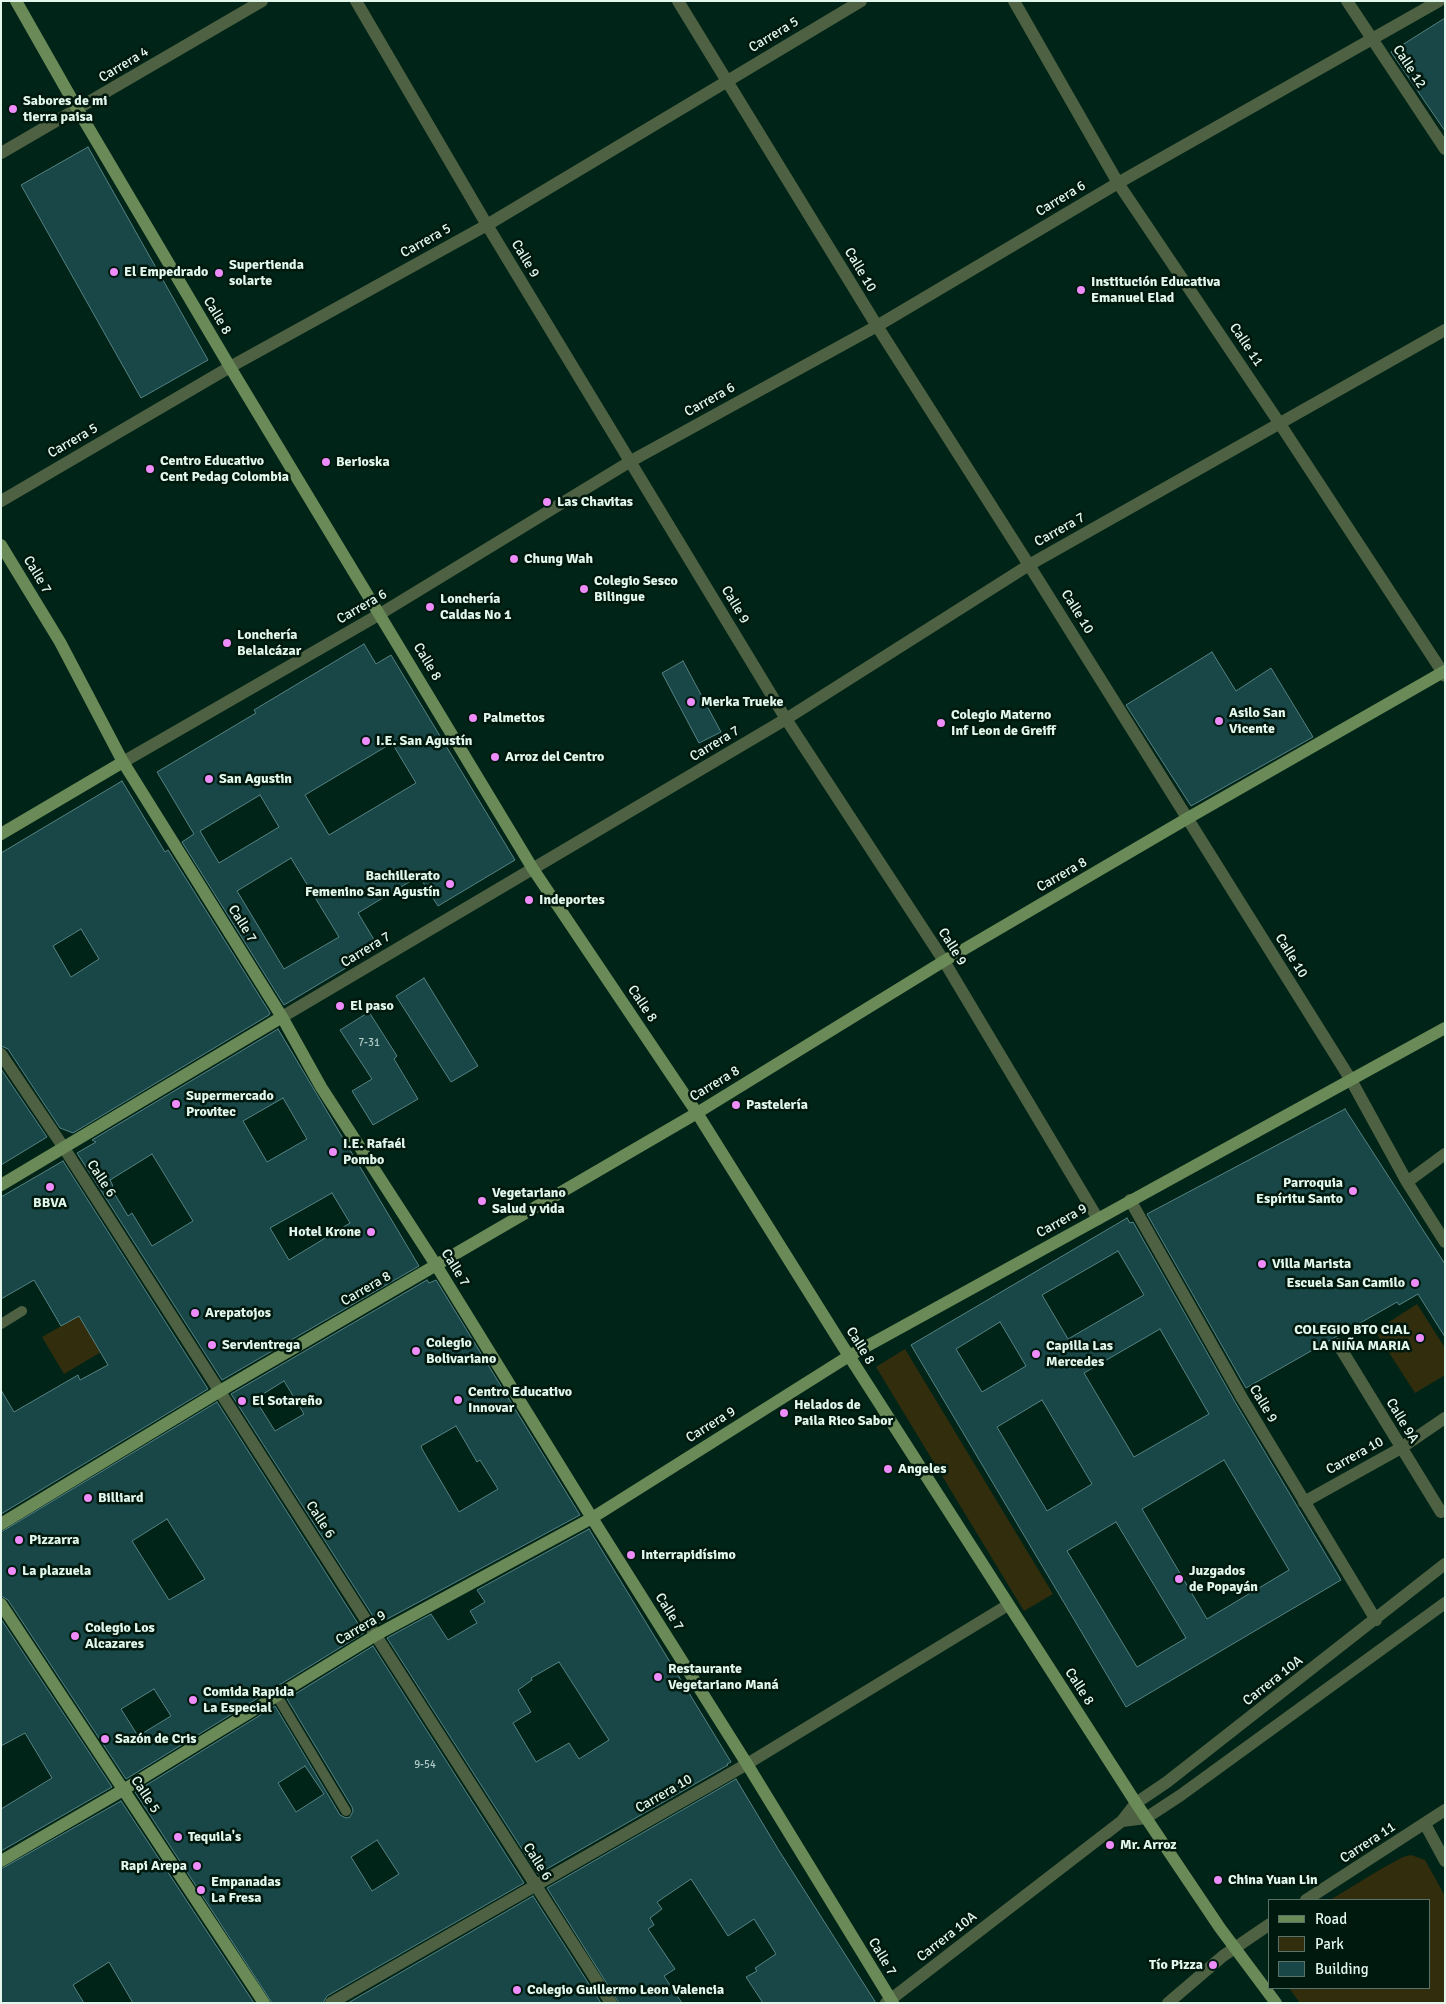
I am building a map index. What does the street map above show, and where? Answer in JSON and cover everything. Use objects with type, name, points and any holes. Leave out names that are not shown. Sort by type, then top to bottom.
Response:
[{"type":"street","name":"Calle 8","points":[[16,1],[230,367],[534,868],[697,1113],[849,1356],[1136,1803],[1234,1948],[1276,2003]]},
{"type":"street","name":"Carrera 4","points":[[1,153],[78,110],[262,1]]},
{"type":"street","name":"Calle 9","points":[[356,1],[487,225],[786,719],[944,961],[1098,1219]]},
{"type":"street","name":"Calle 10","points":[[678,1],[877,326],[1351,1080],[1408,1182],[1445,1242]]},
{"type":"street","name":"Carrera 5","points":[[1,501],[230,367],[487,225],[861,1]]},
{"type":"street","name":"Calle 11","points":[[1014,1],[1118,183],[1444,673]]},
{"type":"street","name":"Calle 12","points":[[1347,1],[1445,149]]},
{"type":"street","name":"Carrera 6","points":[[1,834],[380,614],[631,461],[877,326],[1118,183],[1439,1]]},
{"type":"street","name":"Carrera 7","points":[[1,1185],[786,719],[1029,565],[1445,330]]},
{"type":"street","name":"Calle 7","points":[[1,545],[60,642],[123,762],[282,1017],[321,1087],[436,1265],[747,1764],[890,2002]]},
{"type":"street","name":"Carrera 8","points":[[1,1524],[220,1391],[697,1113],[944,961],[1188,818],[1444,673]]},
{"type":"street","name":"Carrera 9","points":[[1,1861],[123,1790],[376,1635],[592,1518],[849,1356],[1445,1028]]},
{"type":"street","name":"Calle 6","points":[[1,1054],[64,1148],[376,1635],[534,1886],[611,2003]]},
{"type":"street","points":[[1408,1182],[1445,1154]]},
{"type":"street","name":"Calle 9","points":[[1130,1200],[1242,1398],[1376,1620]]},
{"type":"street","name":"Calle 9A","points":[[1338,1344],[1441,1512]]},
{"type":"street","name":"Carrera 10","points":[[1304,1502],[1401,1448],[1445,1418]]},
{"type":"street","name":"Carrera 10A","points":[[890,2002],[1122,1821],[1136,1803],[1168,1782],[1445,1564]]},
{"type":"street","points":[[1122,1821],[1146,1818],[1181,1795],[1445,1603]]},
{"type":"street","name":"Calle 5","points":[[1,1604],[264,2003]]},
{"type":"street","name":"Carrera 10","points":[[331,2003],[747,1764],[1008,1605]]},
{"type":"street","name":"Carrera 11","points":[[1308,1899],[1445,1810]]},
{"type":"street","points":[[1425,1824],[1445,1861]]},
{"type":"street","points":[[1168,2003],[1234,1948],[1268,1925]]},
{"type":"lane","points":[[1,1324],[22,1312]]},
{"type":"lane","points":[[277,1696],[346,1811]]},
{"type":"green space","points":[[1417,1304],[1445,1348],[1445,1375],[1415,1393],[1375,1331]]},
{"type":"green space","points":[[79,1316],[101,1352],[64,1374],[42,1337]]},
{"type":"green space","points":[[905,1349],[1053,1594],[1024,1611],[876,1367]]},
{"type":"green space","points":[[1411,1855],[1425,1860],[1445,1896],[1445,2003],[1300,2003],[1290,1989],[1431,1989],[1431,1899],[1332,1899],[1403,1857]]},
{"type":"building","points":[[1445,18],[1445,131],[1391,52]]},
{"type":"building","name":"El Empedrado","points":[[88,147],[208,360],[141,398],[21,185]]},
{"type":"building","points":[[364,644],[376,664],[391,655],[515,860],[438,906],[419,876],[358,913],[379,948],[284,1005],[182,842],[194,834],[157,772],[256,713],[254,710]],"holes":[[[392,743],[416,783],[329,835],[305,795]],[[260,795],[279,827],[219,863],[200,831]],[[291,858],[339,937],[284,969],[237,891]]]},
{"type":"building","name":"Asilo San Vicente","points":[[1212,652],[1236,691],[1271,668],[1313,737],[1191,806],[1126,705]]},
{"type":"building","name":"Merka Trueke","points":[[683,661],[721,732],[699,743],[662,673]]},
{"type":"building","points":[[122,781],[165,852],[168,850],[270,1013],[269,1015],[73,1133],[60,1128],[8,1049],[1,1046],[1,853]],"holes":[[[81,929],[99,959],[71,977],[53,946]]]},
{"type":"building","points":[[424,978],[478,1066],[451,1082],[396,996]]},
{"type":"building","points":[[369,1012],[397,1056],[394,1059],[418,1099],[373,1125],[352,1091],[372,1079],[340,1030]]},
{"type":"building","points":[[278,1029],[419,1266],[222,1380],[77,1153],[96,1142],[92,1140]],"holes":[[[283,1098],[307,1139],[267,1162],[243,1121]],[[152,1154],[193,1221],[152,1246],[132,1213],[128,1216],[111,1188],[113,1186],[110,1180]],[[332,1193],[350,1223],[289,1260],[270,1228]]]},
{"type":"building","points":[[1,1069],[47,1137],[1,1165]]},
{"type":"building","name":"Villa Marista","points":[[1345,1109],[1445,1264],[1445,1337],[1418,1294],[1399,1305],[1397,1302],[1246,1388],[1147,1214]]},
{"type":"building","points":[[63,1161],[208,1389],[1,1514],[1,1390],[14,1412],[78,1375],[80,1380],[108,1365],[79,1316],[61,1326],[34,1280],[1,1299],[1,1197]]},
{"type":"building","points":[[1127,1218],[1130,1223],[1133,1222],[1235,1402],[1341,1580],[1126,1707],[911,1345]],"holes":[[[1118,1251],[1144,1295],[1068,1339],[1042,1295]],[[1000,1322],[1026,1366],[982,1392],[956,1349]],[[1160,1329],[1209,1414],[1134,1457],[1084,1373]],[[1042,1400],[1092,1484],[1047,1511],[997,1427]],[[1224,1460],[1289,1570],[1207,1619],[1142,1509]],[[1116,1522],[1186,1638],[1137,1667],[1067,1551]]]},
{"type":"building","points":[[427,1280],[429,1283],[436,1280],[580,1515],[378,1624],[231,1394]],"holes":[[[284,1381],[304,1414],[275,1431],[255,1399]],[[456,1426],[477,1462],[480,1460],[498,1489],[459,1512],[421,1446]]]},
{"type":"building","points":[[217,1402],[364,1633],[126,1779],[8,1600],[1,1596],[1,1532]],"holes":[[[167,1519],[205,1579],[169,1600],[132,1541]],[[154,1689],[171,1716],[138,1736],[121,1709]]]},
{"type":"building","points":[[589,1529],[731,1762],[538,1874],[387,1638],[431,1614],[448,1640],[477,1623],[470,1611],[485,1602],[477,1590]],"holes":[[[559,1662],[609,1740],[579,1759],[569,1743],[536,1762],[513,1723],[531,1712],[518,1690],[532,1680],[531,1678]]]},
{"type":"building","points":[[1,1619],[112,1787],[1,1851],[1,1809],[52,1778],[25,1733],[1,1746]]},
{"type":"building","points":[[373,1646],[524,1883],[327,1996],[323,2003],[272,2003],[135,1792],[275,1706],[340,1815],[346,1818],[350,1817],[353,1811],[352,1807],[287,1699]],"holes":[[[305,1766],[324,1794],[296,1812],[278,1783]],[[377,1840],[399,1874],[372,1891],[351,1857]]]},
{"type":"building","points":[[736,1779],[876,2003],[763,2003],[746,1977],[757,1971],[755,1968],[776,1954],[754,1919],[728,1936],[691,1879],[657,1902],[662,1909],[650,1918],[654,1925],[648,1929],[675,1969],[664,1976],[682,2003],[619,2003],[547,1888]]},
{"type":"building","points":[[121,1801],[254,2003],[133,2003],[109,1962],[73,1985],[84,2003],[1,2003],[1,1869]]},
{"type":"building","points":[[533,1896],[601,2003],[348,2003]]},
{"type":"place","name":"Sabores de mi tierra paisa","points":[[13,109]]},
{"type":"place","name":"El Empedrado","points":[[114,272]]},
{"type":"place","name":"Supertienda solarte","points":[[219,273]]},
{"type":"place","name":"Institución Educativa Emanuel Elad","points":[[1081,290]]},
{"type":"place","name":"Berioska","points":[[326,462]]},
{"type":"place","name":"Centro Educativo Cent Pedag Colombia","points":[[150,469]]},
{"type":"place","name":"Las Chavitas","points":[[547,502]]},
{"type":"place","name":"Chung Wah","points":[[514,559]]},
{"type":"place","name":"Colegio Sesco Bilingue","points":[[584,589]]},
{"type":"place","name":"Lonchería Caldas No 1","points":[[430,607]]},
{"type":"place","name":"Lonchería Belalcázar","points":[[227,643]]},
{"type":"place","name":"Merka Trueke","points":[[691,702]]},
{"type":"place","name":"Palmettos","points":[[473,718]]},
{"type":"place","name":"Asilo San Vicente","points":[[1219,721]]},
{"type":"place","name":"Colegio Materno Inf Leon de Greiff","points":[[941,723]]},
{"type":"place","name":"I.E. San Agustín","points":[[366,741]]},
{"type":"place","name":"Arroz del Centro","points":[[495,757]]},
{"type":"place","name":"San Agustin","points":[[209,779]]},
{"type":"place","name":"Bachillerato Femenino San Agustín","points":[[450,884]]},
{"type":"place","name":"Indeportes","points":[[529,900]]},
{"type":"place","name":"El paso","points":[[340,1006]]},
{"type":"place","name":"Supermercado Provitec","points":[[176,1104]]},
{"type":"place","name":"Pastelería","points":[[736,1105]]},
{"type":"place","name":"I.E. Rafaél Pombo","points":[[333,1152]]},
{"type":"place","name":"BBVA","points":[[50,1187]]},
{"type":"place","name":"Parroquia Espíritu Santo","points":[[1353,1191]]},
{"type":"place","name":"Vegetariano Salud y vida","points":[[482,1201]]},
{"type":"place","name":"Hotel Krone","points":[[371,1232]]},
{"type":"place","name":"Villa Marista","points":[[1262,1264]]},
{"type":"place","name":"Escuela San Camilo","points":[[1415,1283]]},
{"type":"place","name":"Arepatojos","points":[[195,1313]]},
{"type":"place","name":"COLEGIO BTO CIAL LA NIÑA MARIA","points":[[1420,1338]]},
{"type":"place","name":"Servientrega","points":[[212,1345]]},
{"type":"place","name":"Colegio Bolivariano","points":[[416,1351]]},
{"type":"place","name":"Capilla Las Mercedes","points":[[1036,1354]]},
{"type":"place","name":"Centro Educativo Innovar","points":[[458,1400]]},
{"type":"place","name":"El Sotareño","points":[[242,1401]]},
{"type":"place","name":"Helados de Paila Rico Sabor","points":[[784,1413]]},
{"type":"place","name":"Angeles","points":[[888,1469]]},
{"type":"place","name":"Billiard","points":[[88,1498]]},
{"type":"place","name":"Pizzarra","points":[[19,1540]]},
{"type":"place","name":"Interrapidísimo","points":[[631,1555]]},
{"type":"place","name":"La plazuela","points":[[12,1571]]},
{"type":"place","name":"Juzgados de Popayán","points":[[1179,1579]]},
{"type":"place","name":"Colegio Los Alcazares","points":[[75,1636]]},
{"type":"place","name":"Restaurante Vegetariano Maná","points":[[658,1677]]},
{"type":"place","name":"Comida Rapida La Especial","points":[[193,1700]]},
{"type":"place","name":"Sazón de Cris","points":[[105,1739]]},
{"type":"place","name":"Tequila's","points":[[178,1837]]},
{"type":"place","name":"Mr. Arroz","points":[[1110,1845]]},
{"type":"place","name":"Rapi Arepa","points":[[197,1866]]},
{"type":"place","name":"China Yuan Lin","points":[[1218,1880]]},
{"type":"place","name":"Empanadas La Fresa","points":[[201,1890]]},
{"type":"place","name":"Tío Pizza","points":[[1213,1965]]},
{"type":"place","name":"Colegio Guillermo Leon Valencia","points":[[517,1990]]}]
